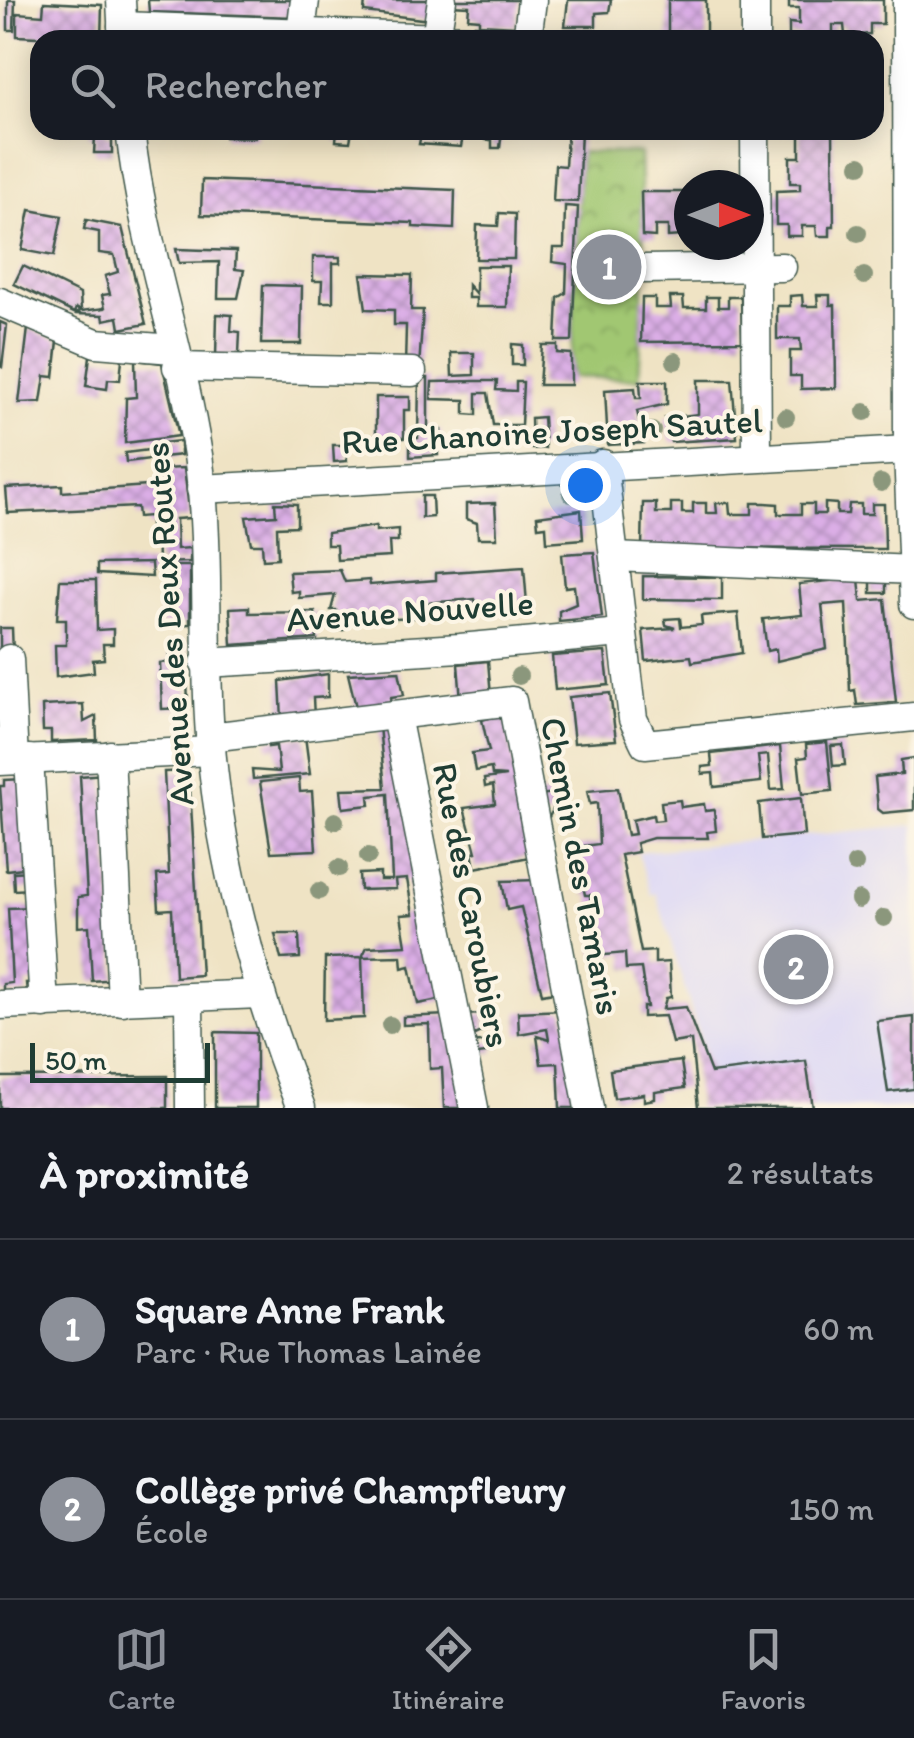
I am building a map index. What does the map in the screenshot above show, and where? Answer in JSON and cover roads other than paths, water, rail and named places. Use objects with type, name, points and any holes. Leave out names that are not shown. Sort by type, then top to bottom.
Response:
[{"type":"street","points":[[300,30],[306,0]]},
{"type":"street","points":[[437,30],[442,0]]},
{"type":"street","points":[[528,30],[532,0]]},
{"type":"street","points":[[754,0],[755,30]]},
{"type":"street","points":[[908,0],[908,450],[914,604]]},
{"type":"street","points":[[122,22],[264,30]]},
{"type":"street","name":"Avenue des Deux Routes","points":[[131,140],[140,203],[201,489],[210,744],[260,994],[301,1108]]},
{"type":"street","points":[[756,140],[769,266],[757,456]]},
{"type":"street","points":[[644,269],[769,266]]},
{"type":"street","points":[[0,302],[96,342],[175,358],[412,372]]},
{"type":"street","name":"Rue Chanoine Joseph Sautel","points":[[201,489],[908,450]]},
{"type":"street","points":[[602,464],[632,719],[644,744],[914,717]]},
{"type":"street","points":[[614,557],[868,565],[913,570]]},
{"type":"street","name":"Avenue Nouvelle","points":[[205,663],[460,648],[621,633]]},
{"type":"street","points":[[9,659],[14,760],[44,1004]]},
{"type":"street","name":"Chemin des Tamaris","points":[[14,760],[210,744],[512,700],[590,1108]]},
{"type":"street","name":"Rue des Caroubiers","points":[[396,716],[474,1108]]},
{"type":"street","points":[[110,755],[122,1002]]},
{"type":"street","points":[[0,1005],[260,994]]},
{"type":"street","points":[[189,1000],[190,1108]]},
{"type":"place","name":"Square Anne Frank","points":[[609,267]]},
{"type":"place","name":"Collège privé Champfleury","points":[[796,967]]}]
